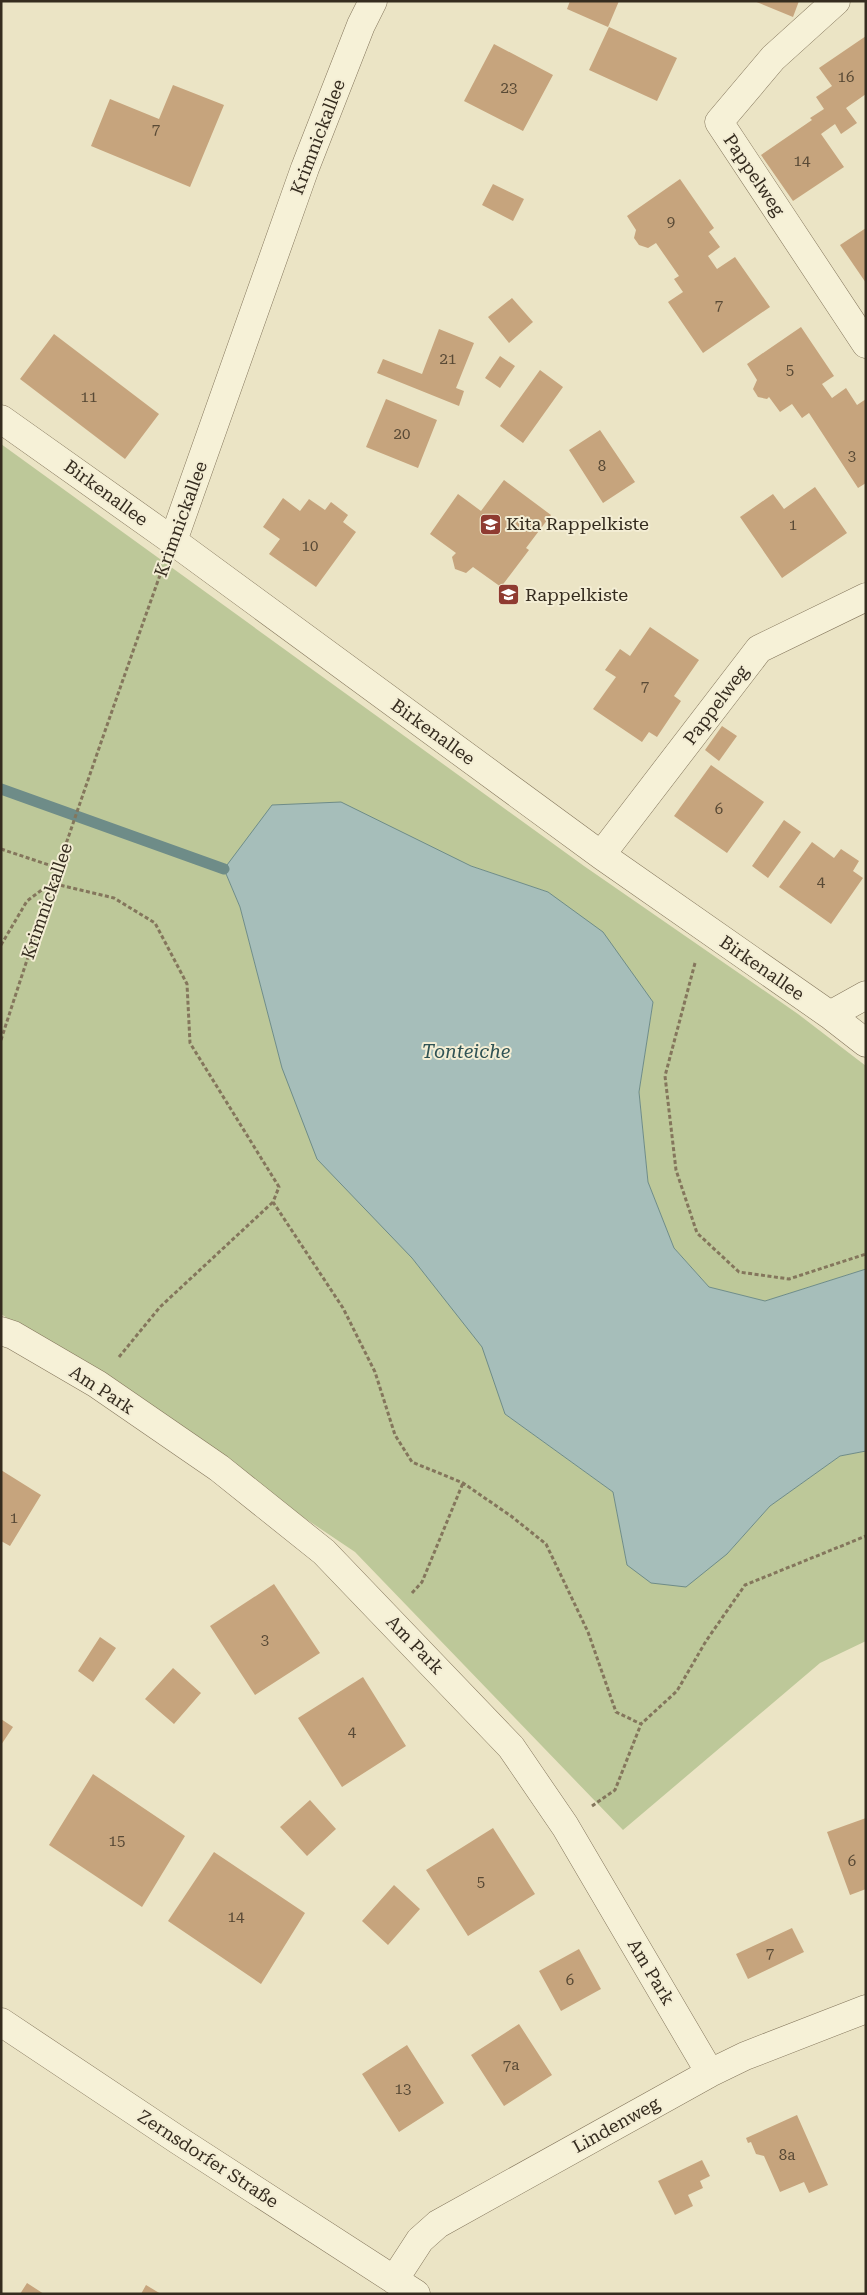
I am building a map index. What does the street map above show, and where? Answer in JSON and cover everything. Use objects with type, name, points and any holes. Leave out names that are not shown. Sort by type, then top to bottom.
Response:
[{"type":"street","name":"Krimnickallee","points":[[173,541],[305,168],[361,25],[373,1]]},
{"type":"street","name":"Pappelweg","points":[[836,1],[773,58],[719,122],[866,344]]},
{"type":"street","name":"Birkenallee","points":[[1,418],[173,541],[601,855],[830,1015],[866,1043]]},
{"type":"street","name":"Pappelweg","points":[[601,855],[759,648],[866,597]]},
{"type":"street","points":[[830,1015],[866,995]]},
{"type":"street","name":"Am Park","points":[[1,1331],[13,1335],[97,1384],[219,1468],[324,1552],[389,1618],[511,1747],[565,1826],[710,2073]]},
{"type":"street","name":"Lindenweg","points":[[405,2289],[420,2240],[438,2224],[710,2073],[745,2056],[866,2009]]},
{"type":"street","name":"Zernsdorfer Straße","points":[[1,2022],[405,2289]]},
{"type":"path","name":"Krimnickallee","points":[[1,1040],[51,883],[65,851],[88,778],[173,541]]},
{"type":"path","points":[[1,849],[58,868]]},
{"type":"path","points":[[1,945],[28,901],[51,883],[114,898],[155,922],[187,984],[190,1043],[279,1187],[273,1202],[160,1307],[97,1384]]},
{"type":"path","points":[[705,927],[664,1076],[676,1170],[697,1233],[739,1272],[789,1280],[866,1254]]},
{"type":"path","points":[[273,1202],[343,1308],[375,1372],[395,1435],[412,1462],[463,1483],[511,1516],[546,1544],[588,1632],[616,1712],[641,1724]]},
{"type":"path","points":[[389,1618],[422,1582],[463,1483]]},
{"type":"path","points":[[565,1826],[615,1790],[641,1724],[676,1691],[706,1641],[746,1585],[866,1536]]},
{"type":"green space","points":[[1,444],[584,866],[798,1014],[866,1066],[866,1269],[765,1301],[709,1287],[674,1248],[648,1182],[639,1092],[653,1002],[548,892],[471,866],[224,869],[240,907],[282,1068],[412,1258],[483,1347],[505,1414],[613,1492],[627,1565],[727,1554],[770,1506],[840,1456],[866,1451],[866,1641],[820,1663],[623,1830],[355,1552],[1,1314]]},
{"type":"water","name":"Tonteiche","points":[[341,802],[471,866],[548,892],[603,932],[653,1002],[639,1092],[648,1182],[674,1248],[709,1287],[765,1301],[866,1269],[866,1451],[840,1456],[770,1506],[727,1554],[686,1587],[651,1583],[627,1565],[613,1492],[505,1414],[482,1347],[412,1258],[317,1159],[282,1068],[240,907],[224,869],[272,805]]},
{"type":"building","points":[[570,1],[619,1],[608,27],[567,9]]},
{"type":"building","points":[[754,1],[799,1],[793,17]]},
{"type":"building","points":[[609,27],[677,58],[657,101],[589,70]]},
{"type":"building","points":[[866,36],[866,94],[846,108],[857,123],[841,134],[835,124],[821,134],[844,167],[793,201],[761,155],[812,120],[810,118],[824,109],[816,97],[832,86],[819,68]]},
{"type":"building","points":[[494,44],[553,75],[523,131],[464,101]]},
{"type":"building","points":[[173,85],[224,105],[190,187],[91,146],[110,99],[159,119]]},
{"type":"building","points":[[680,179],[714,228],[709,232],[720,247],[708,256],[717,269],[735,257],[770,307],[703,353],[668,302],[683,292],[674,279],[679,276],[656,243],[648,248],[639,245],[634,238],[636,230],[627,216]]},
{"type":"building","points":[[493,184],[524,199],[513,221],[482,205]]},
{"type":"building","points":[[866,228],[866,283],[840,245]]},
{"type":"building","points":[[512,298],[533,322],[509,343],[488,317]]},
{"type":"building","points":[[801,327],[834,376],[822,384],[832,398],[846,388],[857,405],[866,399],[866,483],[858,488],[809,413],[802,418],[792,404],[780,412],[769,397],[767,399],[758,397],[753,389],[757,380],[747,364]]},
{"type":"building","points":[[439,329],[474,343],[456,388],[464,391],[459,406],[377,373],[383,359],[422,374]]},
{"type":"building","points":[[54,334],[159,414],[125,459],[20,379]]},
{"type":"building","points":[[500,356],[515,366],[500,388],[485,378]]},
{"type":"building","points":[[540,370],[563,387],[523,443],[500,426]]},
{"type":"building","points":[[386,399],[437,420],[418,468],[366,447]]},
{"type":"building","points":[[600,430],[635,482],[603,503],[569,450]]},
{"type":"building","name":"Kita Rappelkiste","points":[[504,480],[551,515],[526,548],[529,550],[501,587],[473,567],[466,573],[455,569],[452,557],[456,553],[430,534],[458,494],[481,511]]},
{"type":"building","points":[[815,487],[847,533],[782,578],[740,517],[773,494],[784,509]]},
{"type":"building","points":[[283,498],[300,511],[309,499],[325,510],[331,502],[348,515],[343,522],[356,532],[316,587],[269,554],[280,539],[263,527]]},
{"type":"building","points":[[650,627],[699,660],[674,696],[681,701],[657,737],[649,732],[642,742],[593,709],[616,677],[605,670],[620,649],[630,656]]},
{"type":"building","points":[[722,726],[737,736],[719,761],[705,750]]},
{"type":"building","points":[[711,765],[764,802],[727,853],[674,816]]},
{"type":"building","points":[[784,820],[801,832],[768,878],[752,866]]},
{"type":"building","points":[[812,842],[834,858],[841,849],[859,861],[853,871],[863,878],[831,924],[779,887]]},
{"type":"building","points":[[1,1470],[41,1495],[10,1546],[1,1541]]},
{"type":"building","points":[[274,1584],[320,1653],[255,1695],[210,1626]]},
{"type":"building","points":[[100,1637],[116,1648],[93,1682],[78,1671]]},
{"type":"building","points":[[173,1668],[201,1693],[174,1724],[145,1699]]},
{"type":"building","points":[[363,1677],[406,1746],[342,1787],[298,1718]]},
{"type":"building","points":[[1,1719],[13,1727],[1,1745]]},
{"type":"building","points":[[93,1774],[185,1836],[142,1907],[49,1845]]},
{"type":"building","points":[[310,1800],[336,1829],[307,1856],[280,1827]]},
{"type":"building","points":[[866,1818],[866,1889],[850,1895],[827,1832]]},
{"type":"building","points":[[493,1828],[535,1894],[468,1936],[426,1870]]},
{"type":"building","points":[[214,1852],[305,1913],[261,1984],[168,1921]]},
{"type":"building","points":[[394,1885],[420,1909],[388,1945],[362,1921]]},
{"type":"building","points":[[792,1928],[804,1952],[748,1979],[736,1954]]},
{"type":"building","points":[[579,1949],[601,1989],[561,2011],[539,1971]]},
{"type":"building","points":[[519,2024],[552,2075],[504,2106],[471,2055]]},
{"type":"building","points":[[407,2045],[444,2103],[399,2132],[362,2074]]},
{"type":"building","points":[[797,2115],[828,2185],[809,2193],[804,2182],[780,2192],[764,2156],[756,2154],[751,2142],[748,2143],[746,2138]]},
{"type":"building","points":[[702,2160],[710,2176],[700,2181],[703,2188],[688,2195],[693,2206],[675,2215],[658,2181]]},
{"type":"building","points":[[27,2283],[44,2294],[20,2294]]},
{"type":"building","points":[[146,2285],[161,2294],[141,2294]]},
{"type":"waterway","points":[[1,789],[224,869]]},
{"type":"place","name":"Kita Rappelkiste","points":[[490,524]]},
{"type":"place","name":"Rappelkiste","points":[[509,595]]}]
